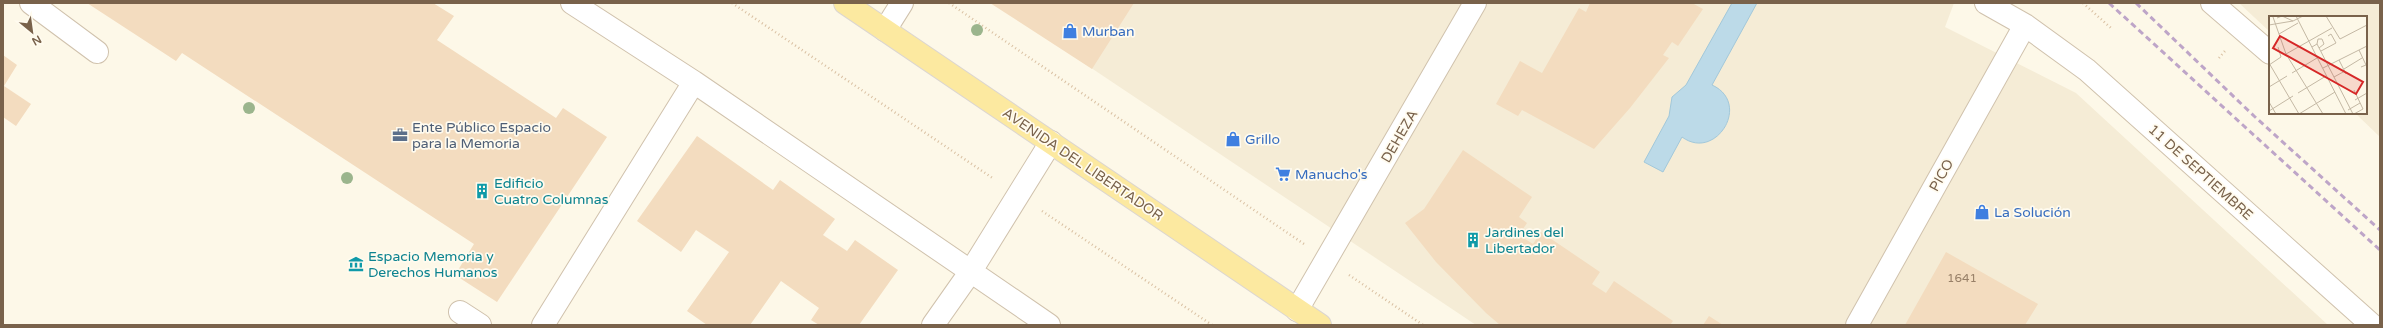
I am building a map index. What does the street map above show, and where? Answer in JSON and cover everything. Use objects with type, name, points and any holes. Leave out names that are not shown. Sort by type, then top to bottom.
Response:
[{"type":"main road","name":"AVENIDA DEL LIBERTADOR","points":[[845,3],[1320,325]]},
{"type":"street","points":[[31,3],[97,52]]},
{"type":"street","points":[[572,3],[694,82],[1049,325]]},
{"type":"street","points":[[885,30],[902,3]]},
{"type":"street","name":"DEHEZA","points":[[1297,310],[1475,3]]},
{"type":"street","name":"11 DE SEPTIEMBRE","points":[[1986,3],[2025,25],[2087,70],[2372,325]]},
{"type":"street","points":[[2212,3],[2269,52]]},
{"type":"street","name":"PICO","points":[[1857,325],[2025,25]]},
{"type":"street","points":[[544,325],[694,82]]},
{"type":"street","points":[[933,325],[971,271],[1051,142]]},
{"type":"street","points":[[460,312],[480,325]]},
{"type":"path","points":[[732,3],[1212,325]]},
{"type":"path","points":[[949,3],[1423,325]]},
{"type":"path","points":[[2083,3],[2111,28]]},
{"type":"shaded area","points":[[994,3],[1954,3],[1945,27],[2076,93],[2328,325],[1476,325]]},
{"type":"shaded area","points":[[2239,3],[2380,3],[2380,137],[2356,114],[2367,114],[2367,16],[2269,16],[2269,31]]},
{"type":"water","points":[[1732,3],[1757,3],[1712,85],[1724,93],[1729,104],[1729,116],[1725,127],[1717,136],[1707,142],[1695,143],[1682,137],[1663,172],[1644,162],[1669,116],[1672,97],[1686,85]]},
{"type":"building","name":"Edificio Cuatro Columnas","points":[[87,3],[433,3],[454,16],[437,40],[556,118],[563,108],[607,137],[497,302],[455,275],[474,244],[182,53],[176,61]]},
{"type":"building","points":[[990,3],[1134,3],[1092,69]]},
{"type":"building","points":[[1590,3],[1692,3],[1703,9],[1678,46],[1672,42],[1663,55],[1669,58],[1630,108],[1594,149],[1522,110],[1518,116],[1496,104],[1520,61],[1542,73],[1579,8],[1586,12]]},
{"type":"building","points":[[3,55],[17,65],[4,86],[31,104],[16,126],[3,117]]},
{"type":"building","points":[[697,136],[773,190],[780,180],[835,219],[823,235],[847,251],[855,240],[898,270],[859,325],[819,325],[811,320],[819,308],[781,281],[750,325],[707,325],[687,311],[729,252],[696,230],[681,252],[637,221]]},
{"type":"building","name":"Jardines del Libertador","points":[[1463,150],[1532,197],[1519,217],[1527,223],[1519,235],[1533,244],[1541,232],[1600,272],[1592,284],[1606,293],[1614,281],[1673,321],[1670,325],[1500,325],[1486,313],[1436,262],[1405,223],[1424,209]]},
{"type":"building","points":[[1946,252],[2038,304],[2025,325],[1905,325]]},
{"type":"building","points":[[1709,316],[1723,325],[1703,325]]},
{"type":"railway","points":[[2109,3],[2380,250]]},
{"type":"railway","points":[[2136,3],[2254,116],[2380,230]]},
{"type":"place","name":"Murban","points":[[1070,31]]},
{"type":"place","name":"Ente Público Espacio para la Memoria","points":[[400,135]]},
{"type":"place","name":"Grillo","points":[[1233,139]]},
{"type":"place","name":"Manucho's","points":[[1283,174]]},
{"type":"place","name":"Edificio Cuatro Columnas","points":[[482,191]]},
{"type":"place","name":"La Solución","points":[[1982,212]]},
{"type":"place","name":"Jardines del Libertador","points":[[1473,240]]},
{"type":"place","name":"Espacio Memoria y Derechos Humanos","points":[[356,264]]}]
